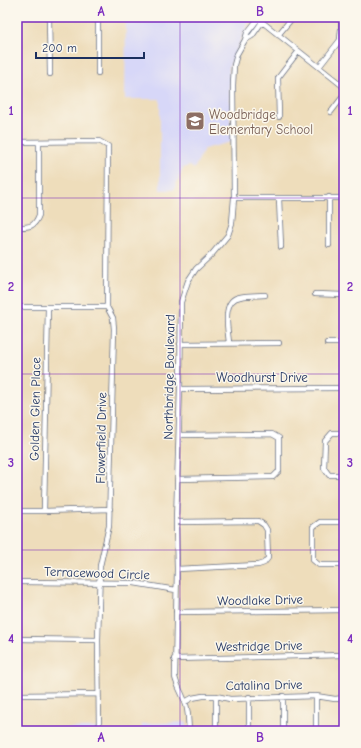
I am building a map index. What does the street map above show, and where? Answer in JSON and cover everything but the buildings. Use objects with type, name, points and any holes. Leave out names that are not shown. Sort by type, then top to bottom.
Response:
[{"type":"street","points":[[49,17],[50,74]]},
{"type":"street","points":[[98,17],[98,73]]},
{"type":"street","points":[[278,35],[292,17]]},
{"type":"street","points":[[319,67],[340,40],[342,17]]},
{"type":"street","points":[[257,18],[344,87]]},
{"type":"street","name":"Northbridge Boulevard","points":[[189,731],[185,702],[175,677],[174,659],[177,569],[176,522],[181,302],[188,281],[196,269],[212,254],[228,235],[232,223],[234,198],[233,74],[237,54],[245,40],[247,33],[257,18]]},
{"type":"street","name":"Northbridge Boulevard","points":[[245,40],[252,36],[262,22]]},
{"type":"street","points":[[279,117],[278,78],[298,52]]},
{"type":"street","points":[[331,112],[344,96]]},
{"type":"street","name":"Flowerfield Drive","points":[[38,142],[99,141],[108,146],[107,307],[113,318],[114,329],[109,526],[100,566],[101,582],[98,640],[99,731]]},
{"type":"street","points":[[17,142],[38,142],[39,215],[36,223],[29,227],[17,227]]},
{"type":"street","points":[[328,197],[329,245]]},
{"type":"street","points":[[234,198],[344,198]]},
{"type":"street","points":[[279,198],[281,247]]},
{"type":"street","points":[[315,294],[344,294]]},
{"type":"street","points":[[229,343],[227,314],[229,305],[233,299],[239,296],[265,295]]},
{"type":"street","points":[[17,307],[107,307]]},
{"type":"street","name":"Golden Glen Place","points":[[44,512],[48,307]]},
{"type":"street","points":[[180,344],[279,343]]},
{"type":"street","points":[[327,343],[344,343]]},
{"type":"street","name":"Woodhurst Drive","points":[[180,389],[344,388]]},
{"type":"street","points":[[344,433],[332,433],[325,441],[324,468],[329,475],[344,475]]},
{"type":"street","points":[[178,479],[272,477],[279,471],[279,438],[272,434],[179,435]]},
{"type":"street","points":[[17,511],[44,512],[110,509]]},
{"type":"street","points":[[176,522],[258,521],[264,525],[267,530],[268,550],[268,558],[264,563],[258,565],[177,569]]},
{"type":"street","points":[[344,522],[320,522],[313,527],[313,560],[319,565],[344,565]]},
{"type":"street","name":"Terracewood Circle","points":[[17,582],[134,583],[176,590]]},
{"type":"street","name":"Woodlake Drive","points":[[176,612],[344,610]]},
{"type":"street","points":[[17,639],[98,640]]},
{"type":"street","name":"Westridge Drive","points":[[174,659],[344,655]]},
{"type":"street","points":[[17,694],[98,694]]},
{"type":"street","points":[[216,696],[216,731]]},
{"type":"street","name":"Catalina Drive","points":[[185,702],[192,698],[216,696],[230,699],[283,696],[316,696],[335,699],[344,698]]},
{"type":"street","points":[[283,696],[283,731]]},
{"type":"street","points":[[316,696],[316,731]]},
{"type":"street","points":[[249,697],[249,731]]},
{"type":"shaded area","name":"Woodbridge Elementary School","points":[[126,17],[245,17],[249,22],[229,67],[231,142],[204,149],[194,169],[190,166],[183,168],[174,190],[160,190],[160,99],[125,99]]},
{"type":"shaded area","points":[[187,722],[187,731],[142,731],[142,724]]},
{"type":"shaded area","points":[[17,728],[97,728],[97,731],[17,731]]},
{"type":"place","name":"Woodbridge Elementary School","points":[[195,121]]}]
